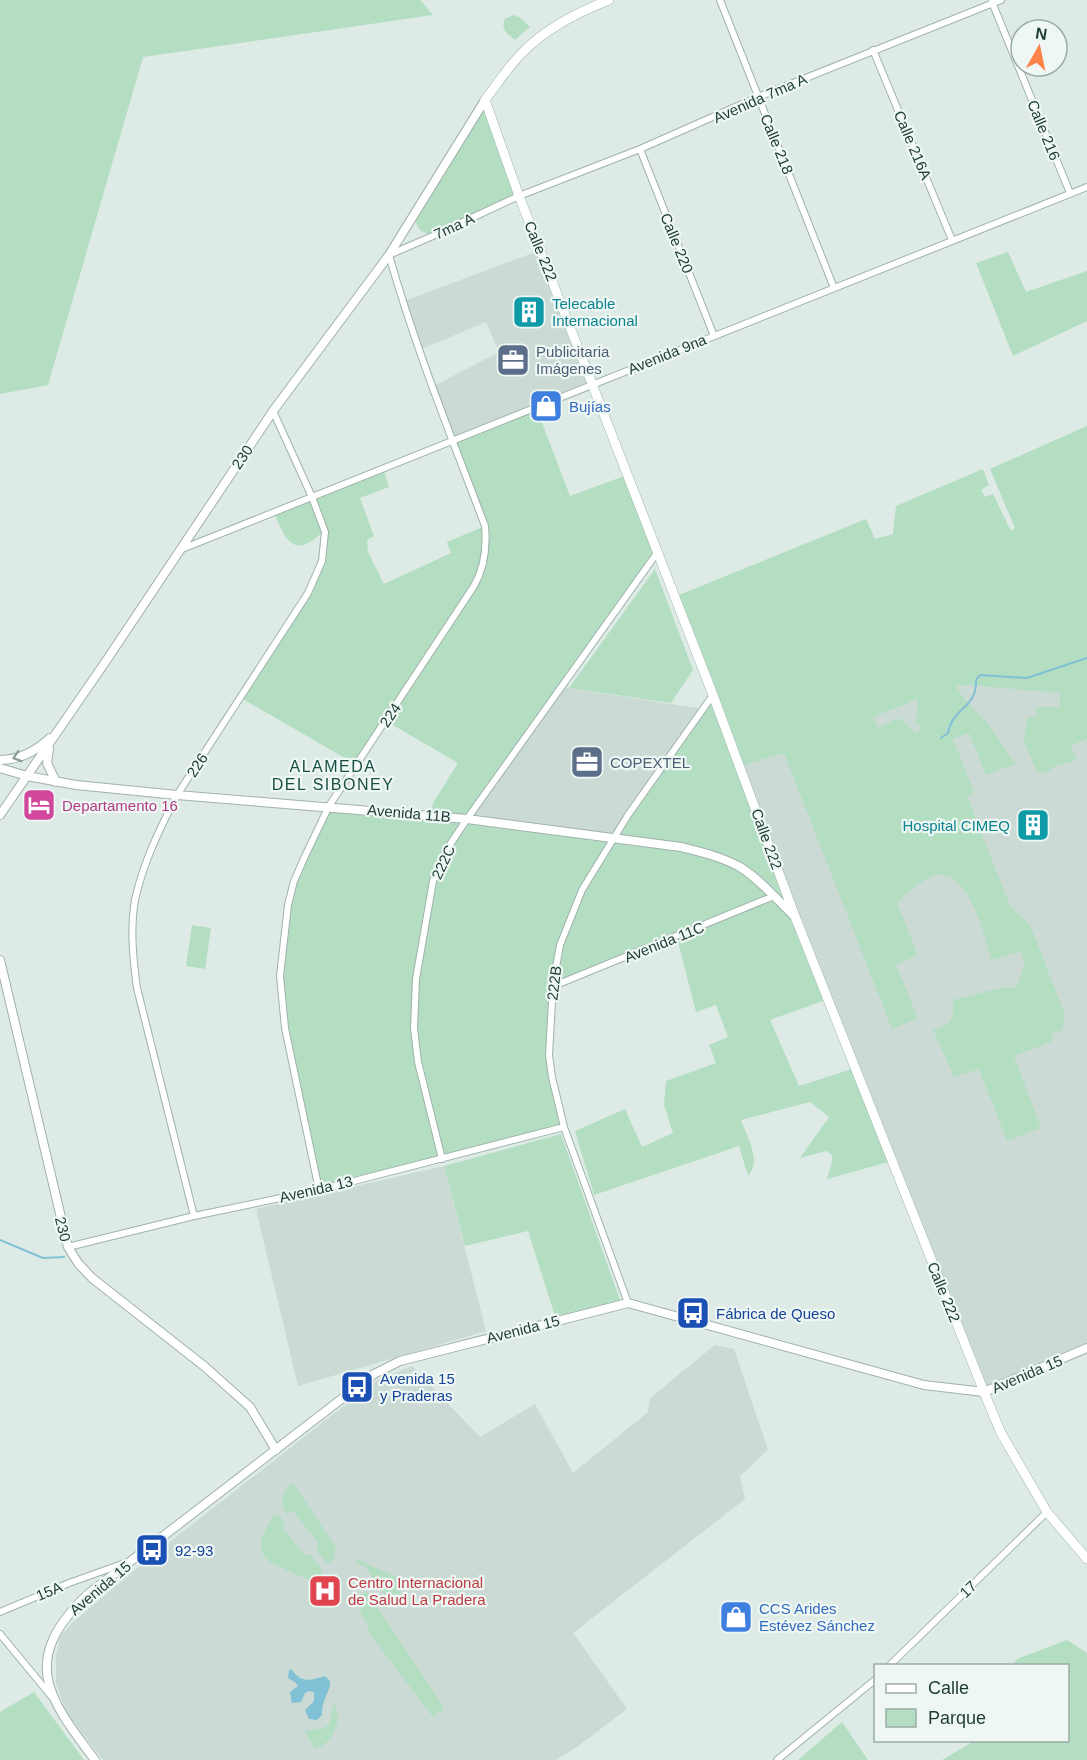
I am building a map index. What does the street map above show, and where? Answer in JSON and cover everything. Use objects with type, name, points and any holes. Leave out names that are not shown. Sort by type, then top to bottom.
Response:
[{"type":"main road","points":[[485,100],[518,57],[534,42],[573,16],[609,0]]},
{"type":"main road","name":"Calle 222","points":[[485,100],[519,196],[713,695],[796,919],[984,1392],[1001,1433],[1047,1512],[1087,1559]]},
{"type":"street","name":"Calle 218","points":[[720,0],[834,288]]},
{"type":"street","name":"Avenida 7ma A","points":[[519,196],[640,149],[758,97],[1001,0]]},
{"type":"street","name":"Calle 216","points":[[992,2],[1070,193]]},
{"type":"street","name":"Calle 216A","points":[[873,50],[952,240]]},
{"type":"street","name":"230","points":[[0,814],[273,411],[389,255],[485,100]]},
{"type":"street","name":"Calle 220","points":[[640,149],[714,336]]},
{"type":"street","name":"Avenida 9na","points":[[181,549],[1087,187]]},
{"type":"street","name":"7ma A","points":[[389,255],[519,196]]},
{"type":"street","name":"224","points":[[319,1190],[285,1028],[280,976],[288,905],[294,881],[329,806],[464,604],[482,573],[486,541],[485,526],[402,302],[389,255]]},
{"type":"street","name":"226","points":[[194,1216],[137,988],[133,952],[135,900],[141,876],[159,831],[177,795],[308,593],[322,561],[325,532],[312,496],[273,411]]},
{"type":"street","name":"222C","points":[[442,1159],[418,1062],[414,1028],[416,979],[433,881],[447,849],[467,819],[657,553]]},
{"type":"street","name":"222B","points":[[628,1303],[564,1127],[552,1077],[549,1055],[553,984],[560,945],[582,890],[628,815],[713,695]]},
{"type":"street","points":[[0,760],[14,758],[35,749],[48,740],[64,722]]},
{"type":"street","points":[[52,738],[46,757],[50,773],[56,782]]},
{"type":"street","name":"Avenida 11B","points":[[0,768],[56,782],[177,795],[467,819],[615,837],[681,848],[711,855],[739,866],[757,880],[796,919]]},
{"type":"street","name":"Avenida 11C","points":[[553,984],[561,983],[774,897]]},
{"type":"street","name":"230","points":[[0,960],[68,1247],[78,1263],[92,1278],[204,1366],[250,1407],[276,1449]]},
{"type":"street","name":"Avenida 13","points":[[68,1247],[194,1216],[319,1190],[564,1127]]},
{"type":"street","name":"Avenida 15","points":[[52,1697],[47,1667],[48,1651],[53,1637],[73,1609],[88,1594],[374,1374],[400,1360],[628,1303],[924,1385],[984,1392],[1087,1348]]},
{"type":"street","name":"17","points":[[890,1664],[1047,1512]]},
{"type":"street","name":"15A","points":[[0,1612],[69,1583],[133,1560]]},
{"type":"street","points":[[0,1634],[52,1697],[95,1760]]},
{"type":"street","points":[[777,1760],[874,1681]]},
{"type":"shaded area","points":[[541,250],[592,384],[452,440],[432,387],[499,352],[486,322],[419,350],[402,302]]},
{"type":"shaded area","points":[[1087,612],[1087,1348],[984,1392],[739,766]]},
{"type":"shaded area","name":"COPEXTEL","points":[[561,687],[704,709],[615,838],[467,819]]},
{"type":"shaded area","points":[[444,1166],[486,1331],[298,1386],[256,1209]]},
{"type":"shaded area","name":"Centro Internacional de Salud La Pradera","points":[[715,1345],[734,1349],[768,1450],[740,1476],[745,1499],[573,1633],[627,1709],[556,1760],[103,1760],[67,1713],[56,1684],[56,1656],[60,1637],[72,1623],[148,1559],[377,1380],[412,1366],[480,1437],[535,1404],[573,1473],[648,1412],[650,1398]]},
{"type":"green space","points":[[0,0],[420,0],[433,15],[143,57],[48,385],[0,394]]},
{"type":"green space","points":[[513,15],[521,18],[530,27],[515,40],[503,26],[505,19]]},
{"type":"green space","points":[[485,100],[519,196],[435,235],[426,233],[416,223],[414,213]]},
{"type":"green space","points":[[1008,252],[1026,292],[1087,271],[1087,321],[1013,356],[976,263]]},
{"type":"green space","points":[[536,407],[570,496],[627,475],[657,553],[467,818],[615,837],[713,695],[674,597],[866,519],[875,539],[893,534],[896,506],[983,469],[989,485],[981,490],[985,497],[993,494],[1011,531],[1015,528],[990,469],[1087,426],[1087,739],[1071,745],[1077,760],[1053,767],[1048,772],[1039,773],[1024,741],[1027,718],[1038,716],[1035,707],[1060,707],[1060,693],[968,685],[956,686],[965,700],[988,724],[1015,764],[986,775],[969,733],[953,739],[974,792],[967,796],[1010,906],[1030,925],[1064,1012],[1063,1030],[1051,1034],[1053,1041],[1014,1056],[1041,1128],[1007,1141],[979,1069],[954,1077],[933,1030],[948,1024],[953,1015],[953,1000],[1000,988],[1016,988],[1025,964],[1021,951],[992,960],[979,919],[964,890],[955,880],[944,875],[931,877],[922,882],[897,903],[918,955],[896,965],[918,1018],[892,1029],[784,753],[740,766],[828,999],[770,1020],[799,1086],[855,1068],[892,1161],[827,1179],[832,1155],[826,1151],[800,1158],[829,1117],[810,1102],[741,1120],[754,1156],[752,1170],[748,1176],[739,1146],[594,1195],[575,1131],[625,1109],[642,1147],[673,1133],[664,1105],[666,1081],[716,1063],[709,1045],[728,1037],[716,1005],[696,1012],[677,938],[553,984],[549,1055],[564,1127],[319,1190],[294,1069],[280,976],[294,881],[329,806],[431,815],[433,803],[458,763],[386,721],[357,765],[241,698],[308,593],[322,561],[324,532],[306,544],[292,543],[284,534],[274,512],[383,468],[389,487],[360,498],[374,536],[367,540],[368,552],[384,584],[451,553],[447,542],[485,526],[452,440]],"holes":[[[918,699],[916,723],[922,727],[917,733],[898,718],[878,728],[873,717]]]},
{"type":"green space","points":[[655,569],[693,670],[671,703],[569,688]]},
{"type":"green space","points":[[192,925],[211,928],[205,969],[186,966]]},
{"type":"green space","points":[[561,1134],[620,1300],[555,1316],[528,1231],[465,1246],[444,1166]]},
{"type":"green space","points":[[291,1484],[294,1484],[336,1548],[330,1563],[327,1564],[317,1550],[318,1542],[292,1510],[287,1514],[283,1506],[285,1491]]},
{"type":"green space","points":[[273,1515],[278,1515],[285,1522],[282,1528],[306,1556],[310,1554],[318,1564],[322,1574],[320,1581],[308,1579],[277,1566],[263,1555],[261,1543]]},
{"type":"green space","points":[[356,1559],[397,1577],[401,1584],[400,1594],[387,1604],[382,1599],[385,1596],[364,1565],[360,1566]]},
{"type":"green space","points":[[364,1592],[367,1592],[444,1708],[433,1717],[366,1629],[370,1626],[359,1605]]},
{"type":"green space","points":[[1067,1640],[1087,1653],[1087,1760],[942,1760],[972,1742],[1069,1742],[1069,1664],[1013,1664],[1017,1659]]},
{"type":"green space","points":[[34,1692],[84,1760],[0,1760],[0,1712]]},
{"type":"green space","points":[[334,1703],[338,1716],[335,1730],[327,1742],[315,1749],[306,1734],[307,1731],[329,1725]]},
{"type":"green space","points":[[842,1722],[868,1760],[798,1760]]},
{"type":"water","points":[[289,1670],[303,1679],[311,1680],[325,1676],[330,1681],[322,1715],[317,1720],[309,1719],[305,1710],[314,1701],[314,1692],[305,1693],[301,1702],[292,1703],[290,1692],[298,1686],[288,1678]]},
{"type":"waterway","points":[[941,738],[948,733],[955,717],[973,697],[976,680],[980,675],[1027,678],[1087,658]]},
{"type":"waterway","points":[[0,1240],[43,1258],[64,1257]]},
{"type":"place","name":"Telecable Internacional","points":[[529,312]]},
{"type":"place","name":"Publicitaria Imágenes","points":[[513,360]]},
{"type":"place","name":"Bujías","points":[[546,406]]},
{"type":"place","name":"COPEXTEL","points":[[587,762]]},
{"type":"place","name":"Departamento 16","points":[[39,805]]},
{"type":"place","name":"Hospital CIMEQ","points":[[1033,825]]},
{"type":"place","name":"Fábrica de Queso","points":[[693,1313]]},
{"type":"place","name":"Avenida 15 y Praderas","points":[[357,1387]]},
{"type":"place","name":"92-93","points":[[152,1550]]},
{"type":"place","name":"Centro Internacional de Salud La Pradera","points":[[325,1591]]},
{"type":"place","name":"CCS Arides Estévez Sánchez","points":[[736,1617]]},
{"type":"district","name":"ALAMEDA DEL SIBONEY","points":[[333,775]]}]
